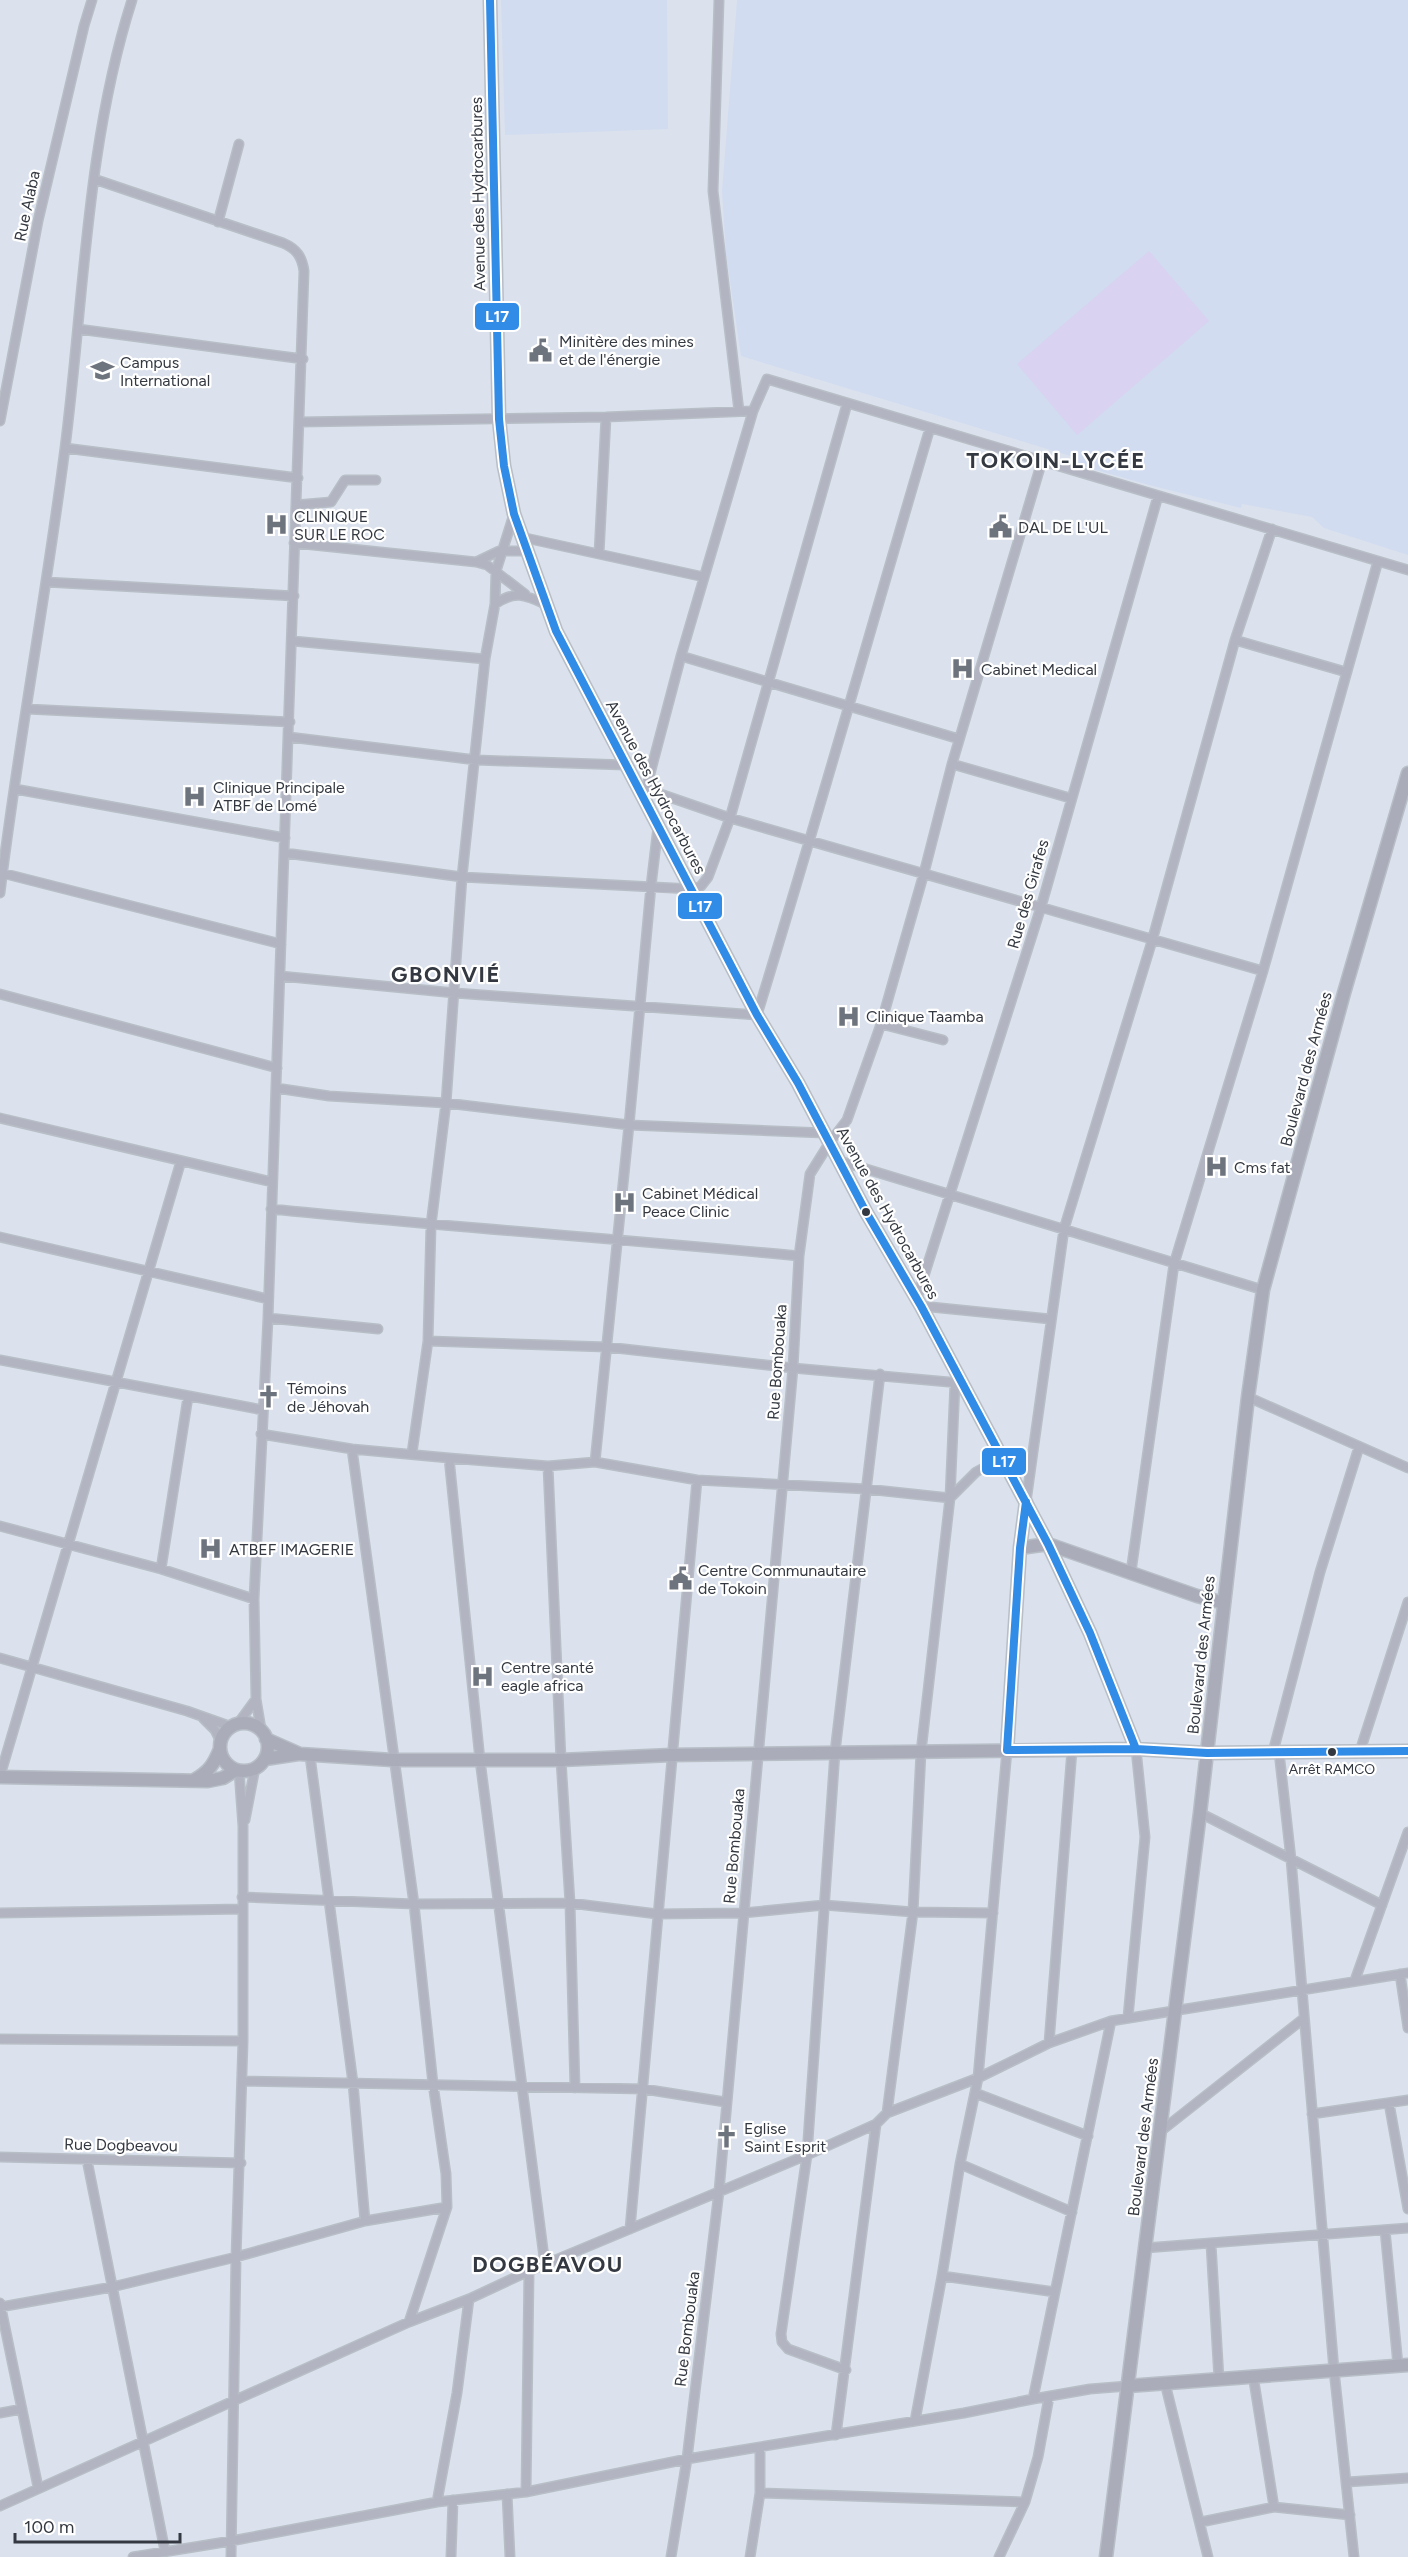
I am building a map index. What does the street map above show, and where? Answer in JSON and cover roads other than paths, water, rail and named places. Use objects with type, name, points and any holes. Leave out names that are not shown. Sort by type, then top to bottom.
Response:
[{"type":"main road","name":"Avenue des Hydrocarbures","points":[[490,0],[499,419],[504,466],[520,537],[556,631],[625,765],[644,792],[658,827],[757,1015],[827,1137],[866,1212],[919,1302],[959,1383],[1048,1544],[1090,1634],[1136,1749]]},
{"type":"main road","name":"Boulevard des Armées","points":[[1106,2557],[1161,2131],[1248,1397],[1263,1290],[1344,993],[1408,773]]},
{"type":"main road","points":[[1007,1750],[1020,1548],[1026,1502]]},
{"type":"main road","points":[[1020,1548],[1048,1544],[1197,1596],[1224,1603]]},
{"type":"main road","points":[[193,1781],[207,1773],[214,1764],[225,1733],[234,1726],[248,1724],[305,1755]]},
{"type":"main road","points":[[0,1776],[217,1780],[237,1770],[255,1768],[265,1759],[267,1752],[263,1734]]},
{"type":"main road","points":[[220,1745],[225,1761],[237,1770]]},
{"type":"main road","points":[[265,1759],[305,1755],[392,1760],[561,1760],[671,1755],[1136,1749],[1207,1753],[1408,1751]]},
{"type":"main road","points":[[1128,2386],[1403,2365]]},
{"type":"street","name":"Rue Alaba","points":[[0,421],[38,221],[92,0]]},
{"type":"street","points":[[0,893],[65,447],[94,179],[112,70],[132,0]]},
{"type":"street","points":[[719,0],[713,191],[739,411]]},
{"type":"street","points":[[218,222],[239,144]]},
{"type":"street","points":[[94,179],[283,243],[292,247],[301,257],[304,271],[303,359],[294,543],[293,641],[268,1318],[254,1599],[256,1699],[263,1734]]},
{"type":"street","points":[[78,328],[303,359]]},
{"type":"street","points":[[1263,971],[1152,941],[644,792],[681,656],[763,383],[770,378],[847,404],[1408,570]]},
{"type":"street","points":[[285,853],[462,877],[692,889],[701,886],[708,877],[730,818],[847,404]]},
{"type":"street","points":[[300,422],[606,417],[753,411]]},
{"type":"street","points":[[600,554],[606,417]]},
{"type":"street","points":[[280,976],[455,993],[757,1015],[811,840],[847,707],[930,428]]},
{"type":"street","points":[[65,447],[298,478]]},
{"type":"street","name":"Rue Bombouaka","points":[[671,2557],[687,2459],[719,2191],[725,2102],[793,1368],[799,1256],[810,1174],[827,1137],[847,1119],[881,1024],[952,764],[1042,461]]},
{"type":"street","points":[[296,505],[331,502],[345,480],[376,480]]},
{"type":"street","name":"Rue des Girafes","points":[[919,1302],[1041,908],[1070,798],[1158,496]]},
{"type":"street","points":[[412,1453],[428,1341],[431,1225],[446,1103],[462,877],[485,659],[495,604],[496,571],[514,514]]},
{"type":"street","points":[[1026,1502],[1064,1229],[1152,941],[1235,640],[1272,530]]},
{"type":"street","points":[[520,537],[704,577]]},
{"type":"street","points":[[294,543],[476,562],[487,565],[525,594],[545,604]]},
{"type":"street","points":[[476,562],[502,551],[527,551]]},
{"type":"street","points":[[1131,1572],[1174,1264],[1263,971],[1378,561]]},
{"type":"street","points":[[46,582],[294,596]]},
{"type":"street","points":[[495,604],[512,594],[525,594]]},
{"type":"street","points":[[1235,640],[1346,672]]},
{"type":"street","points":[[293,641],[485,659]]},
{"type":"street","points":[[681,656],[959,740]]},
{"type":"street","points":[[27,709],[290,722]]},
{"type":"street","points":[[289,737],[476,760],[625,765]]},
{"type":"street","points":[[952,764],[1070,798]]},
{"type":"street","points":[[15,789],[285,838]]},
{"type":"street","points":[[595,1462],[658,827]]},
{"type":"street","points":[[2,873],[281,944]]},
{"type":"street","points":[[0,994],[277,1068]]},
{"type":"street","points":[[881,1024],[943,1040]]},
{"type":"street","points":[[276,1088],[329,1096],[446,1103],[629,1125],[827,1137]]},
{"type":"street","points":[[0,1118],[272,1182]]},
{"type":"street","points":[[0,1776],[34,1667],[181,1161]]},
{"type":"street","points":[[840,1161],[1263,1290]]},
{"type":"street","points":[[271,1209],[431,1225],[618,1238],[799,1256]]},
{"type":"street","points":[[0,1238],[268,1299]]},
{"type":"street","points":[[919,1302],[1050,1319]]},
{"type":"street","points":[[268,1318],[378,1329]]},
{"type":"street","points":[[428,1341],[607,1347],[793,1368],[880,1374],[959,1383],[950,1498],[921,1752],[913,1912],[887,2114]]},
{"type":"street","points":[[0,1360],[263,1410]]},
{"type":"street","points":[[846,2370],[788,2349],[782,2342],[781,2334],[807,2155],[835,1752],[880,1374]]},
{"type":"street","points":[[161,1569],[188,1397]]},
{"type":"street","points":[[1248,1397],[1408,1468]]},
{"type":"street","points":[[261,1434],[352,1449],[548,1466],[595,1462],[697,1479],[866,1489],[950,1498]]},
{"type":"street","points":[[1354,2557],[1321,2234],[1291,1859],[1276,1752],[1320,1572],[1359,1447]]},
{"type":"street","points":[[352,1449],[392,1760],[414,1904],[433,2084],[446,2174],[447,2207],[410,2322]]},
{"type":"street","points":[[449,1458],[480,1760],[545,2265]]},
{"type":"street","points":[[950,1498],[976,1472],[1002,1458]]},
{"type":"street","points":[[548,1466],[570,1903],[575,2088]]},
{"type":"street","points":[[630,2229],[697,1479]]},
{"type":"street","points":[[0,1526],[161,1569],[254,1599]]},
{"type":"street","points":[[1360,1751],[1408,1602]]},
{"type":"street","points":[[0,1658],[234,1726],[256,1699]]},
{"type":"street","points":[[201,1715],[215,1730],[220,1745]]},
{"type":"street","points":[[1128,2017],[1145,1837],[1136,1749]]},
{"type":"street","points":[[915,2421],[960,2164],[978,2078],[1007,1750]]},
{"type":"street","points":[[1049,2043],[1072,1750]]},
{"type":"street","points":[[305,1755],[329,1901],[352,2082],[365,2221]]},
{"type":"street","points":[[243,1826],[255,1768]]},
{"type":"street","points":[[231,2557],[232,2403],[243,2041],[243,1826],[237,1770]]},
{"type":"street","points":[[1200,1814],[1382,1905]]},
{"type":"street","points":[[1355,1980],[1408,1832]]},
{"type":"street","points":[[242,1897],[414,1904],[570,1903],[657,1914],[743,1913],[824,1905],[913,1912],[993,1913]]},
{"type":"street","points":[[0,1913],[243,1909]]},
{"type":"street","points":[[0,2506],[410,2322],[807,2155],[876,2124],[887,2114],[978,2078],[1049,2043],[1111,2021],[1404,1973],[1408,2028]]},
{"type":"street","points":[[1161,2131],[1303,2019]]},
{"type":"street","points":[[1033,2399],[1111,2021]]},
{"type":"street","points":[[0,2039],[243,2041]]},
{"type":"street","points":[[242,2081],[644,2089],[725,2102]]},
{"type":"street","points":[[975,2093],[1088,2136]]},
{"type":"street","points":[[1312,2114],[1408,2100]]},
{"type":"street","points":[[1389,2103],[1408,2208]]},
{"type":"street","points":[[836,2435],[876,2124]]},
{"type":"street","name":"Rue Dogbeavou","points":[[0,2157],[241,2163]]},
{"type":"street","points":[[87,2160],[165,2551]]},
{"type":"street","points":[[960,2164],[1072,2211]]},
{"type":"street","points":[[0,2307],[112,2287],[236,2257],[365,2221],[447,2207]]},
{"type":"street","points":[[1145,2248],[1408,2228]]},
{"type":"street","points":[[1385,2230],[1403,2365]]},
{"type":"street","points":[[1211,2244],[1219,2379]]},
{"type":"street","points":[[526,2492],[529,2271]]},
{"type":"street","points":[[942,2276],[1055,2292]]},
{"type":"street","points":[[437,2502],[458,2393],[469,2299]]},
{"type":"street","points":[[0,2302],[38,2487]]},
{"type":"street","points":[[1253,2375],[1274,2507]]},
{"type":"street","points":[[1165,2383],[1208,2557]]},
{"type":"street","points":[[133,2557],[437,2502],[526,2492],[687,2459],[836,2435],[1033,2399],[1128,2386]]},
{"type":"street","points":[[999,2557],[1025,2502],[1038,2457],[1049,2397]]},
{"type":"street","points":[[0,2413],[22,2409]]},
{"type":"street","points":[[750,2557],[760,2493],[760,2447]]},
{"type":"street","points":[[1347,2482],[1408,2478]]},
{"type":"street","points":[[760,2493],[1025,2502]]},
{"type":"street","points":[[507,2494],[510,2557]]},
{"type":"street","points":[[451,2557],[453,2500]]},
{"type":"street","points":[[1201,2522],[1274,2507],[1350,2515]]},
{"type":"place","name":"Minitère des mines et de l'énergie","points":[[541,350]]},
{"type":"place","name":"Campus International","points":[[102,371]]},
{"type":"place","name":"CLINIQUE SUR LE ROC","points":[[276,525]]},
{"type":"place","name":"DAL DE L'UL","points":[[1000,527]]},
{"type":"place","name":"Cabinet Medical","points":[[963,669]]},
{"type":"place","name":"Clinique Principale ATBF de Lomé","points":[[195,796]]},
{"type":"place","name":"Clinique Taamba","points":[[848,1016]]},
{"type":"place","name":"Cms fat","points":[[1216,1167]]},
{"type":"place","name":"Cabinet Médical Peace Clinic","points":[[624,1202]]},
{"type":"place","name":"Témoins de Jéhovah","points":[[269,1397]]},
{"type":"place","name":"ATBEF IMAGERIE","points":[[211,1549]]},
{"type":"place","name":"Centre Communautaire de Tokoin","points":[[680,1579]]},
{"type":"place","name":"Centre santé eagle africa","points":[[483,1676]]},
{"type":"place","name":"Arrêt RAMCO","points":[[1332,1752]]},
{"type":"place","name":"Eglise Saint Esprit","points":[[726,2137]]},
{"type":"district","name":"TOKOIN-LYCÉE","points":[[1056,460]]},
{"type":"district","name":"GBONVIÉ","points":[[446,974]]},
{"type":"district","name":"DOGBÉAVOU","points":[[548,2264]]}]
